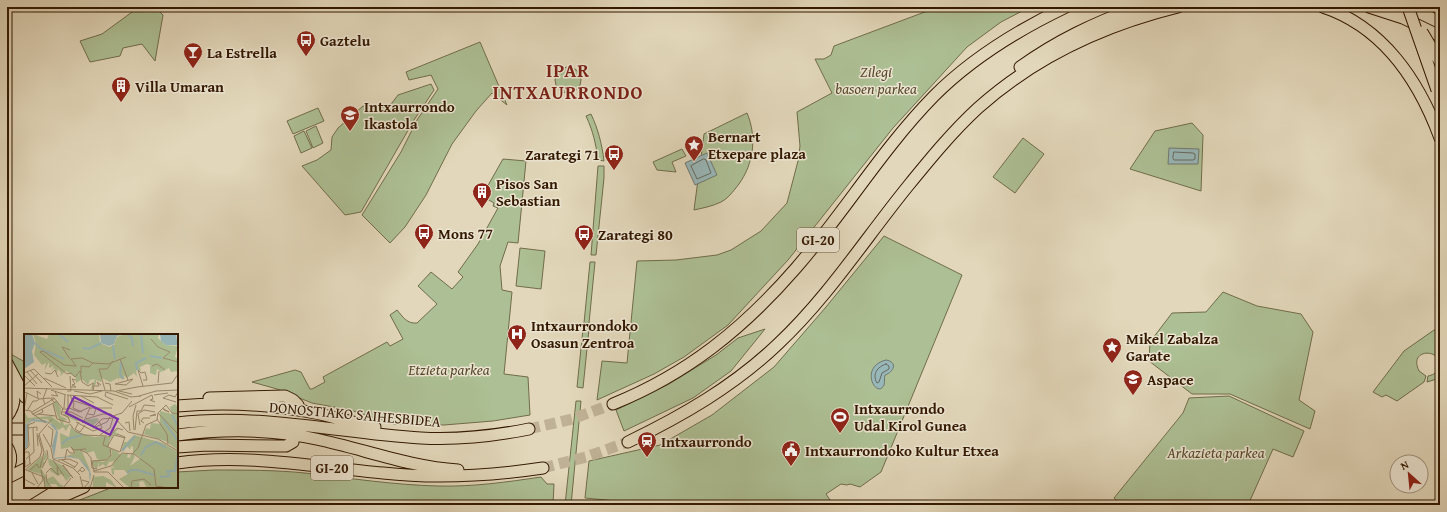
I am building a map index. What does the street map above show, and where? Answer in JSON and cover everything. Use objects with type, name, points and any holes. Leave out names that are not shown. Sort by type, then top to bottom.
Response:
[{"type":"highway","points":[[998,45],[1008,33],[1053,7]]},
{"type":"highway","name":"GI-20","points":[[613,404],[655,385],[695,361],[731,334],[760,307],[796,268],[915,117],[955,77],[973,62],[998,45],[1066,7]]},
{"type":"highway","points":[[978,109],[992,89],[1046,49],[1074,33],[1105,19],[1138,7]]},
{"type":"highway","name":"GI-20","points":[[628,442],[679,417],[713,396],[735,381],[778,345],[823,297],[932,156],[978,109],[1022,74],[1050,56],[1075,43],[1132,20],[1178,7]]},
{"type":"highway","points":[[1323,7],[1348,18],[1367,29],[1393,54],[1411,78],[1440,138]]},
{"type":"highway","points":[[1369,7],[1403,18],[1440,36]]},
{"type":"highway","points":[[1409,7],[1440,62]]},
{"type":"highway","points":[[1409,7],[1439,93]]},
{"type":"highway","points":[[1436,7],[1440,9]]},
{"type":"highway","points":[[7,363],[24,395]]},
{"type":"highway","points":[[178,405],[218,397],[285,396],[293,400],[298,405]]},
{"type":"highway","points":[[178,405],[218,404],[297,410],[394,431],[406,436]]},
{"type":"highway","name":"DONOSTIAKO SAIHESBIDEA","points":[[178,423],[205,420],[264,421],[406,436],[441,438],[505,434],[530,429]]},
{"type":"highway","points":[[7,429],[24,429]]},
{"type":"highway","points":[[178,435],[239,431],[288,434],[315,439],[416,465],[442,469],[467,470],[487,475]]},
{"type":"highway","points":[[178,447],[220,445],[286,446],[293,442]]},
{"type":"highway","points":[[7,447],[11,456],[11,462],[7,470]]},
{"type":"highway","name":"GI-20","points":[[178,463],[208,460],[239,460],[276,462],[384,474],[449,477],[487,475],[543,468]]},
{"type":"highway","points":[[7,478],[24,469]]},
{"type":"highway","points":[[33,505],[60,488]]},
{"type":"highway","points":[[43,505],[82,488]]},
{"type":"main road","points":[[7,375],[16,399],[15,406],[7,418]]},
{"type":"green space","points":[[139,7],[155,7],[163,15],[155,61],[142,44],[123,48],[120,56],[90,62],[80,41],[102,34]]},
{"type":"green space","name":"Zilegi basoen parkea","points":[[938,7],[1030,7],[1001,22],[967,47],[893,128],[788,260],[728,325],[684,357],[654,374],[597,400],[602,361],[627,363],[637,261],[676,260],[717,255],[731,250],[761,231],[787,203],[798,161],[800,146],[797,112],[832,93],[815,59],[824,59],[831,55],[834,46]]},
{"type":"green space","points":[[480,42],[507,105],[492,93],[476,111],[452,144],[426,195],[405,227],[390,243],[362,215],[401,152],[417,120],[438,89],[431,75],[409,80],[406,72]]},
{"type":"green space","points":[[568,67],[577,71],[581,80],[577,89],[568,93],[559,89],[555,80],[559,71]]},
{"type":"green space","points":[[431,84],[434,90],[414,120],[361,212],[345,215],[302,166],[317,160],[331,150],[332,137],[338,128],[363,106],[374,109],[386,107],[392,103],[398,95]]},
{"type":"green space","points":[[318,108],[324,121],[293,134],[287,121]]},
{"type":"green space","points":[[747,113],[753,143],[750,163],[746,172],[730,195],[721,202],[694,210],[704,134]]},
{"type":"green space","points":[[591,114],[596,125],[604,161],[598,160],[591,127],[586,116]]},
{"type":"green space","points":[[1192,123],[1203,135],[1201,191],[1130,169],[1155,131]]},
{"type":"green space","points":[[316,126],[323,143],[313,148],[306,131]]},
{"type":"green space","points":[[304,131],[312,148],[301,153],[294,136]]},
{"type":"green space","points":[[1023,138],[1044,154],[1015,193],[993,177]]},
{"type":"green space","points":[[682,149],[686,156],[672,162],[676,172],[657,170],[653,162]]},
{"type":"green space","name":"Etzieta parkea","points":[[503,159],[526,161],[518,243],[508,242],[500,266],[502,290],[512,292],[504,374],[528,377],[530,415],[493,421],[444,425],[394,424],[350,410],[312,403],[277,389],[252,382],[295,370],[301,372],[310,389],[312,389],[325,382],[323,377],[387,342],[390,346],[403,339],[390,315],[397,310],[408,321],[417,323],[437,304],[418,286],[431,272],[452,289],[463,277],[458,272],[478,244],[498,208],[493,206],[494,203],[482,196]]},
{"type":"green space","points":[[598,166],[604,166],[604,178],[596,255],[591,255]]},
{"type":"green space","points":[[884,236],[962,275],[881,472],[860,487],[850,484],[841,484],[826,494],[830,500],[823,505],[658,505],[585,498],[589,461],[660,445],[712,415],[774,367],[826,307]]},
{"type":"green space","points":[[520,248],[545,251],[541,289],[516,286]]},
{"type":"green space","points":[[590,262],[595,262],[589,323],[584,323]]},
{"type":"green space","points":[[1223,292],[1257,306],[1301,314],[1313,332],[1299,400],[1315,411],[1310,429],[1230,394],[1192,394],[1149,361],[1150,342],[1172,313],[1206,312]]},
{"type":"green space","points":[[583,329],[589,329],[583,388],[577,387]]},
{"type":"green space","points":[[765,329],[731,371],[693,398],[624,431],[616,410],[669,384],[716,355],[738,338]]},
{"type":"green space","points":[[1434,330],[1440,330],[1440,378],[1427,382],[1428,376],[1437,371],[1439,362],[1437,357],[1433,354],[1422,354],[1418,357],[1417,363],[1419,371],[1426,376],[1424,382],[1397,401],[1386,395],[1382,397],[1373,392],[1404,351]]},
{"type":"green space","points":[[7,353],[24,361],[24,385]]},
{"type":"green space","name":"Arkazieta parkea","points":[[1229,396],[1304,431],[1293,457],[1273,449],[1248,505],[1122,505],[1114,498],[1183,413],[1189,398]]},
{"type":"green space","points":[[576,401],[581,401],[571,505],[565,505]]},
{"type":"green space","points":[[260,470],[294,472],[388,483],[438,486],[477,485],[541,477],[547,484],[554,484],[553,505],[67,505],[110,488],[178,488],[178,472]]},
{"type":"water","points":[[1169,148],[1199,149],[1198,164],[1168,164]]},
{"type":"water","points":[[707,153],[717,175],[695,185],[685,163]]},
{"type":"water","points":[[886,360],[892,363],[893,367],[891,372],[885,375],[884,385],[881,389],[874,386],[871,375],[873,369],[878,364]]},
{"type":"tunnel","points":[[529,429],[572,419],[613,404]]},
{"type":"tunnel","points":[[543,468],[586,457],[628,442]]},
{"type":"place","name":"Gaztelu","points":[[306,57]]},
{"type":"place","name":"La Estrella","points":[[193,69]]},
{"type":"place","name":"Villa Umaran","points":[[121,103]]},
{"type":"place","name":"Intxaurrondo Ikastola","points":[[350,132]]},
{"type":"place","name":"Bernart Etxepare plaza","points":[[694,162]]},
{"type":"place","name":"Zarategi 71","points":[[614,171]]},
{"type":"place","name":"Pisos San Sebastian","points":[[482,209]]},
{"type":"place","name":"Mons 77","points":[[424,250]]},
{"type":"place","name":"Zarategi 80","points":[[584,251]]},
{"type":"place","name":"Intxaurrondoko Osasun Zentroa","points":[[517,351]]},
{"type":"place","name":"Mikel Zabalza Garate","points":[[1112,364]]},
{"type":"place","name":"Aspace","points":[[1133,396]]},
{"type":"place","name":"Intxaurrondo Udal Kirol Gunea","points":[[840,434]]},
{"type":"place","name":"Intxaurrondo","points":[[647,458]]},
{"type":"place","name":"Intxaurrondoko Kultur Etxea","points":[[791,467]]},
{"type":"district","name":"IPAR INTXAURRONDO","points":[[568,81]]}]
